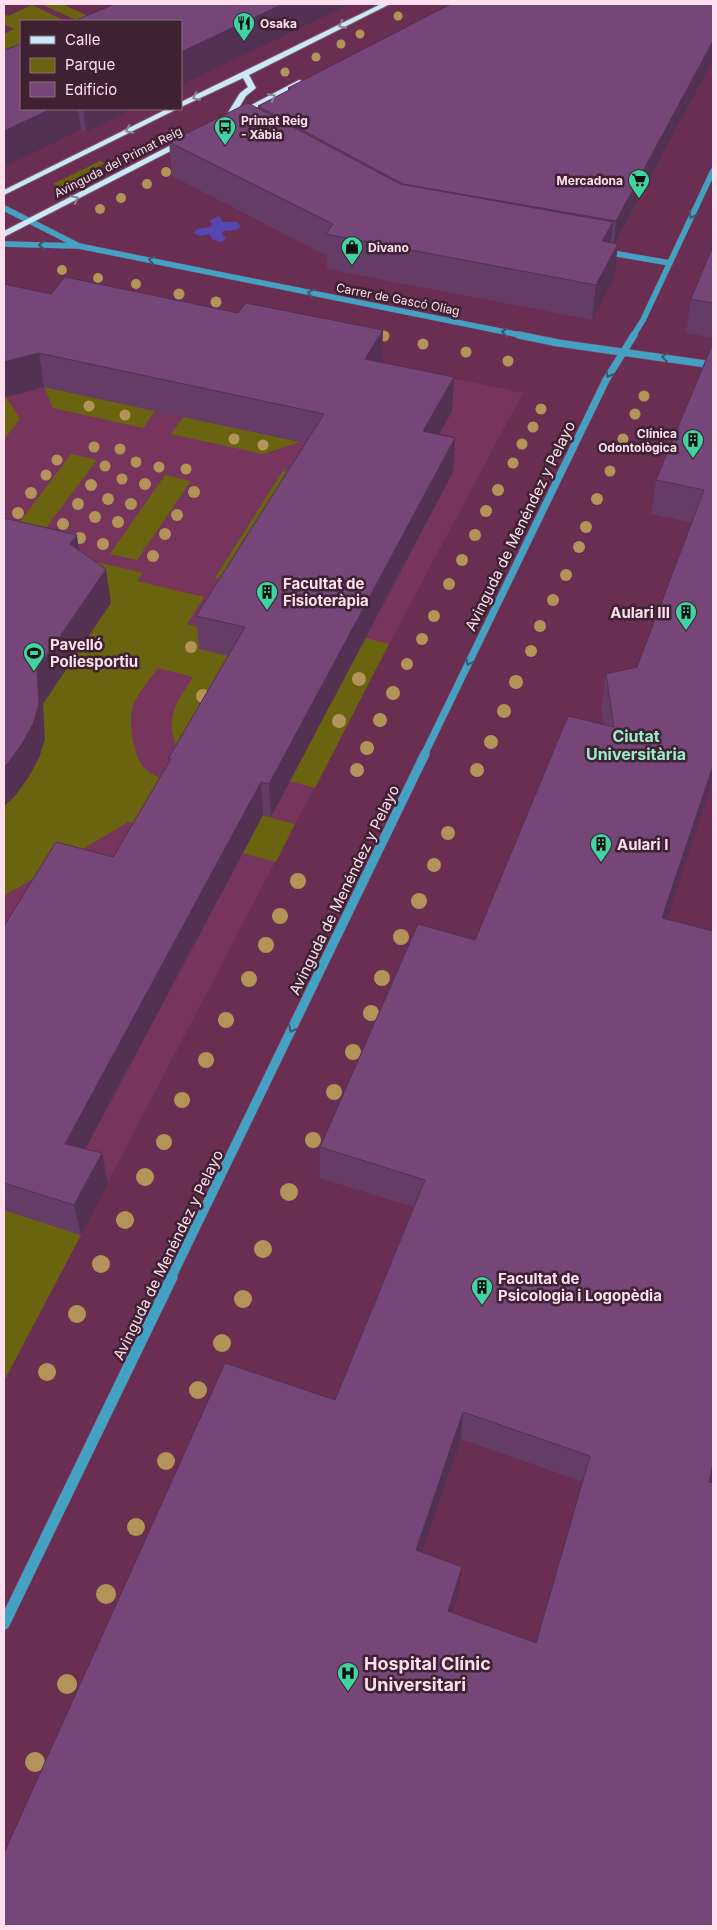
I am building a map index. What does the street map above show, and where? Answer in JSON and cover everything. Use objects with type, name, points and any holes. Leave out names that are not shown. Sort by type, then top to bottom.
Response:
[{"type":"main road","name":"Avinguda del Primat Reig","points":[[182,104],[386,4]]},
{"type":"main road","points":[[228,119],[243,95],[252,88],[244,73]]},
{"type":"main road","points":[[220,124],[307,79]]},
{"type":"main road","name":"Avinguda del Primat Reig","points":[[4,192],[171,110]]},
{"type":"main road","name":"Avinguda del Primat Reig","points":[[4,234],[194,137]]},
{"type":"street","name":"Avinguda de Menéndez y Pelayo","points":[[4,1624],[601,389],[625,352],[670,263],[713,171]]},
{"type":"street","points":[[4,208],[31,220]]},
{"type":"street","name":"Carrer de Gascó Oliag","points":[[31,220],[79,246]]},
{"type":"street","name":"Carrer de Gascó Oliag","points":[[4,244],[79,246],[558,343],[713,365]]},
{"type":"street","points":[[603,251],[670,263]]},
{"type":"shaded area","points":[[219,216],[223,222],[237,222],[241,227],[236,230],[223,231],[222,234],[226,238],[221,242],[213,240],[209,234],[200,236],[193,233],[197,229],[210,227],[213,224],[209,221]]},
{"type":"shaded area","points":[[4,285],[523,393],[389,644],[4,1381]]},
{"type":"green space","points":[[41,4],[62,4],[97,20],[76,20]]},
{"type":"green space","points":[[32,5],[63,20],[20,20],[20,57],[4,49],[4,34],[14,29],[4,24],[4,14],[8,16]]},
{"type":"green space","points":[[100,161],[105,163],[62,188],[53,184]]},
{"type":"green space","points":[[44,387],[155,411],[143,428],[53,408]]},
{"type":"green space","points":[[6,397],[20,419],[4,439],[4,399]]},
{"type":"green space","points":[[183,417],[300,442],[263,454],[171,434]]},
{"type":"green space","points":[[71,454],[97,460],[39,537],[13,531]]},
{"type":"green space","points":[[315,463],[239,583],[215,578],[282,472]]},
{"type":"green space","points":[[165,475],[191,481],[137,560],[110,554]]},
{"type":"green space","points":[[4,540],[143,573],[137,581],[204,597],[187,624],[211,631],[247,661],[176,746],[172,717],[178,702],[193,677],[158,668],[139,694],[132,709],[131,727],[134,747],[145,769],[164,780],[176,784],[172,792],[295,824],[276,862],[128,822],[4,896]]},
{"type":"green space","points":[[366,638],[389,644],[315,788],[289,781]]},
{"type":"green space","points":[[4,1210],[81,1235],[4,1381]]},
{"type":"building","points":[[115,4],[283,4],[182,52],[182,20],[76,20]]},
{"type":"building","points":[[451,4],[713,4],[713,41],[616,221],[403,184],[258,106],[291,89],[288,88]]},
{"type":"building","points":[[20,44],[20,110],[49,110],[4,131],[4,50]]},
{"type":"building","points":[[248,103],[400,184],[613,222],[602,241],[618,244],[596,285],[326,234],[333,224],[169,142]]},
{"type":"building","points":[[713,246],[713,303],[691,299],[707,260]]},
{"type":"building","points":[[65,277],[238,313],[246,303],[383,330],[365,359],[454,377],[423,431],[455,438],[269,784],[261,782],[65,1144],[102,1153],[74,1205],[4,1183],[4,926],[56,842],[113,857],[171,759],[168,759],[245,627],[196,616],[324,414],[39,353],[4,362],[4,284],[51,294]]},
{"type":"building","points":[[713,343],[713,766],[662,918],[713,931],[713,1464],[709,1482],[713,1483],[713,1926],[4,1926],[4,1853],[225,1363],[335,1400],[425,1180],[320,1147],[418,924],[475,940],[568,716],[614,727],[606,674],[637,667],[704,490],[656,480]],"holes":[[[463,1412],[590,1456],[536,1643],[448,1611],[462,1567],[416,1550]]]},
{"type":"building","name":"Pavelló Poliesportiu","points":[[4,518],[77,535],[70,544],[106,569],[37,670],[39,705],[33,724],[22,744],[4,767]]},
{"type":"place","name":"Osaka","points":[[244,42]]},
{"type":"place","name":"Primat Reig - Xàbia","points":[[225,146]]},
{"type":"place","name":"Mercadona","points":[[639,199]]},
{"type":"place","name":"Divano","points":[[352,266]]},
{"type":"place","name":"Clínica Odontològica","points":[[693,459]]},
{"type":"place","name":"Facultat de Fisioteràpia","points":[[267,611]]},
{"type":"place","name":"Aulari III","points":[[686,631]]},
{"type":"place","name":"Pavelló Poliesportiu","points":[[34,672]]},
{"type":"place","name":"Aulari I","points":[[601,863]]},
{"type":"place","name":"Facultat de Psicologia i Logopèdia","points":[[482,1306]]},
{"type":"place","name":"Hospital Clínic Universitari","points":[[348,1692]]},
{"type":"district","name":"Ciutat Universitària","points":[[636,745]]}]
